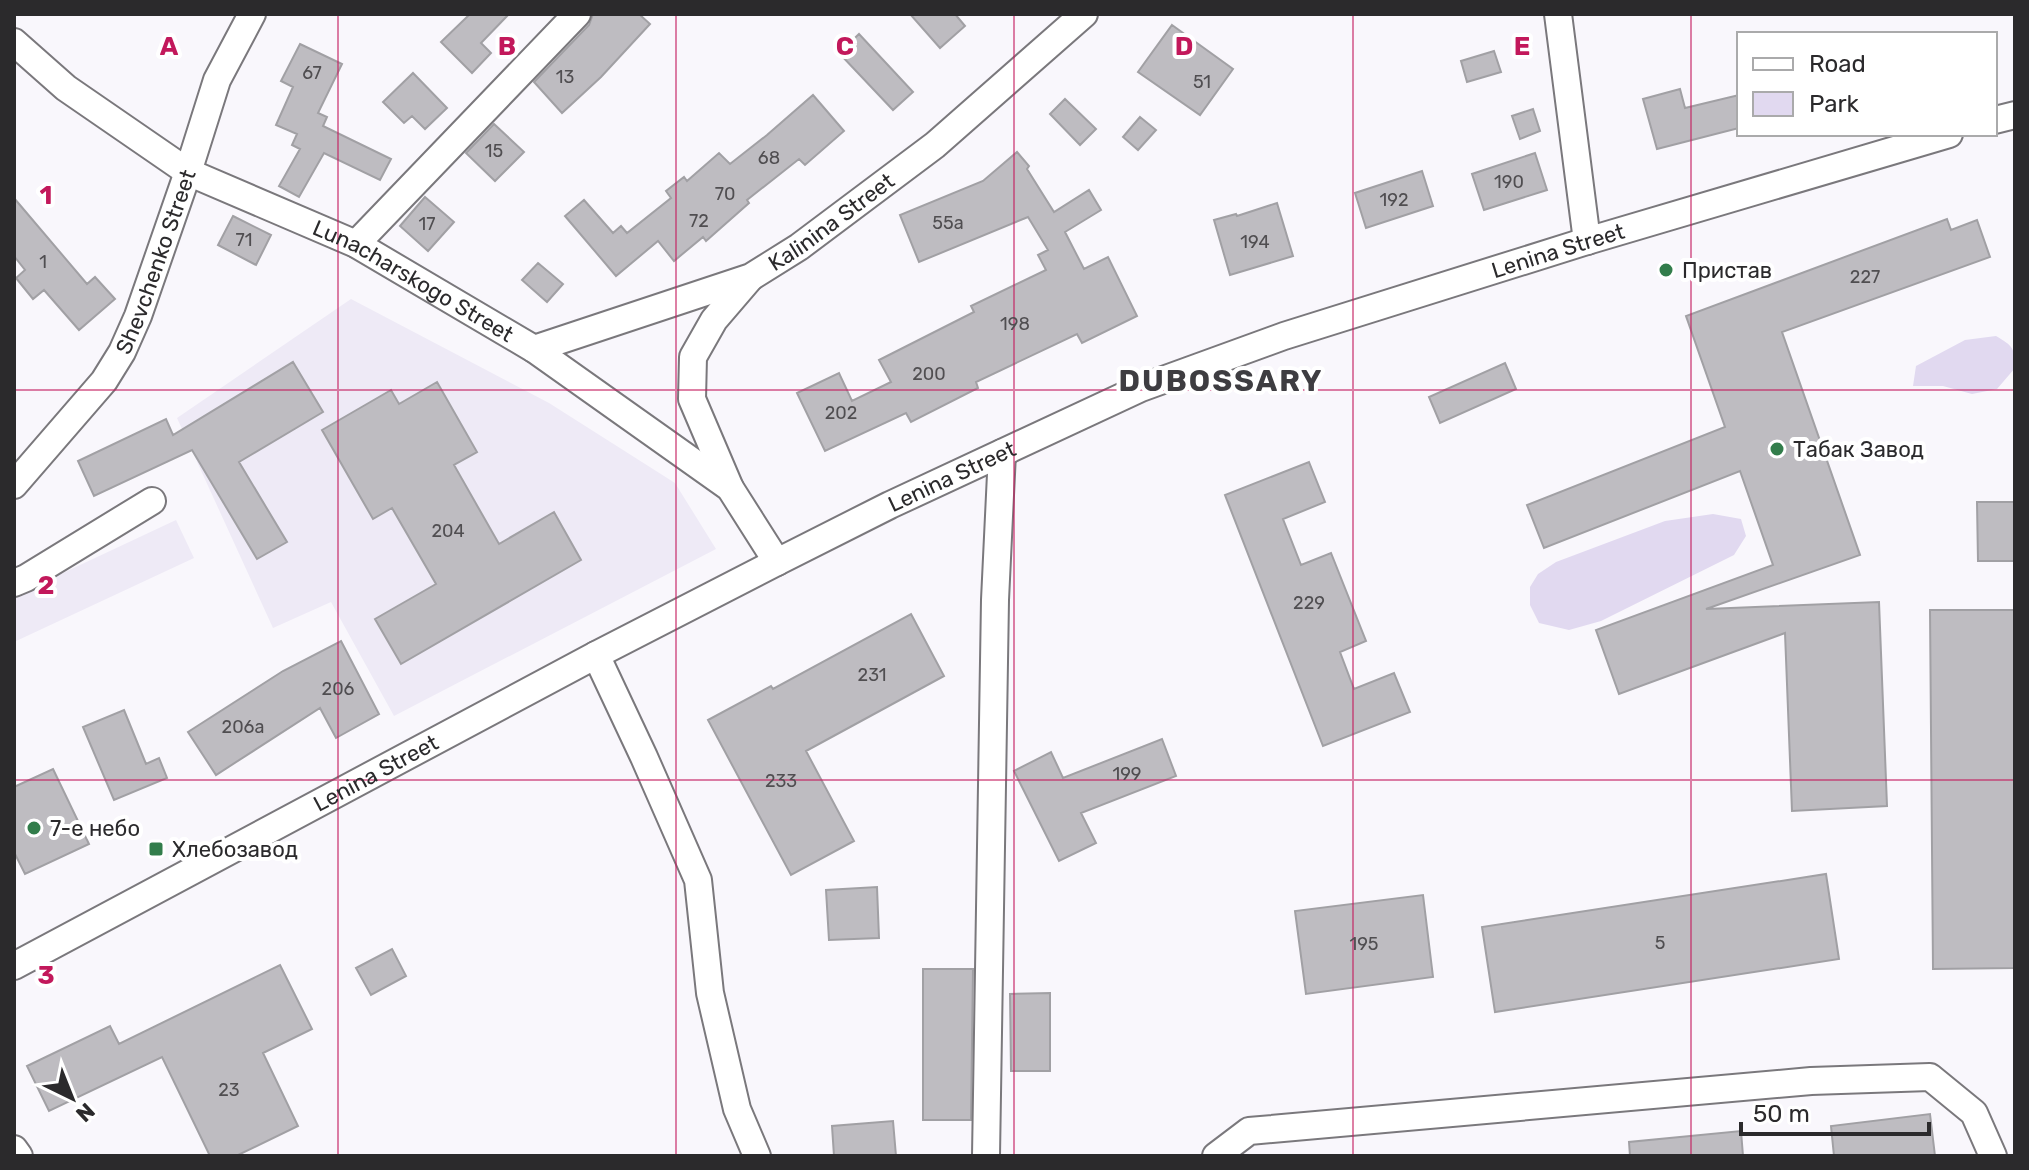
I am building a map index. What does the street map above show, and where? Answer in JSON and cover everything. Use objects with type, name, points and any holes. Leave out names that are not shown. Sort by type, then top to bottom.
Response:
[{"type":"street","name":"Shevchenko Street","points":[[14,485],[104,381],[122,352],[138,316],[217,80],[252,14]]},
{"type":"street","points":[[356,244],[577,14]]},
{"type":"street","name":"Kalinina Street","points":[[534,349],[751,277],[799,247],[935,145],[1084,14]]},
{"type":"street","points":[[1558,14],[1587,241]]},
{"type":"street","name":"Lunacharskogo Street","points":[[14,42],[66,88],[188,172],[356,244],[534,349],[730,488],[777,562]]},
{"type":"street","name":"Lenina Street","points":[[14,966],[596,655],[777,562],[890,505],[1141,388],[1284,336],[1587,241],[1942,136]]},
{"type":"street","points":[[730,488],[692,399],[693,357],[714,320],[751,277]]},
{"type":"street","points":[[986,1156],[994,616],[1002,453]]},
{"type":"street","points":[[14,583],[152,501]]},
{"type":"street","points":[[596,655],[698,880],[710,993],[737,1109],[757,1156]]},
{"type":"street","points":[[1216,1156],[1249,1131],[1811,1081],[1930,1077],[1974,1113],[1993,1156]]},
{"type":"street","points":[[14,1149],[19,1156]]},
{"type":"shaded area","points":[[351,299],[549,403],[675,483],[716,549],[394,716],[331,602],[273,628],[177,418]]},
{"type":"shaded area","points":[[176,520],[194,558],[14,642],[14,596]]},
{"type":"green space","points":[[1996,336],[2012,348],[2015,361],[2015,368],[1997,389],[1972,394],[1943,386],[1913,386],[1916,366],[1965,340]]},
{"type":"green space","points":[[1713,514],[1741,519],[1746,536],[1734,555],[1601,621],[1569,630],[1539,623],[1530,605],[1530,587],[1538,574],[1556,562],[1665,521]]},
{"type":"building","points":[[470,14],[509,14],[481,43],[491,53],[472,73],[441,42]]},
{"type":"building","points":[[593,14],[639,14],[650,24],[601,77],[562,113],[534,82],[589,25]]},
{"type":"building","points":[[910,14],[955,14],[965,26],[940,48]]},
{"type":"building","points":[[1172,25],[1233,69],[1200,115],[1138,72]]},
{"type":"building","points":[[859,34],[913,92],[893,110],[839,53]]},
{"type":"building","points":[[300,44],[342,64],[318,113],[327,117],[323,126],[391,159],[380,180],[324,153],[299,197],[279,186],[300,149],[292,145],[297,134],[276,125],[293,87],[281,81]]},
{"type":"building","points":[[1494,51],[1501,72],[1467,82],[1461,61]]},
{"type":"building","points":[[413,73],[447,108],[425,129],[412,116],[404,123],[383,102]]},
{"type":"building","points":[[1680,89],[1685,108],[1737,95],[1737,129],[1657,149],[1643,99]]},
{"type":"building","points":[[813,95],[844,131],[805,165],[799,159],[747,200],[749,203],[706,241],[703,237],[674,261],[658,241],[616,276],[565,216],[584,200],[613,233],[621,226],[627,233],[671,198],[666,191],[684,177],[687,181],[719,153],[730,164]]},
{"type":"building","points":[[1065,99],[1096,129],[1080,145],[1050,114]]},
{"type":"building","points":[[1533,109],[1540,131],[1520,139],[1512,116]]},
{"type":"building","points":[[1140,117],[1156,130],[1138,150],[1123,137]]},
{"type":"building","points":[[494,124],[524,152],[495,181],[466,153]]},
{"type":"building","points":[[1017,152],[1029,166],[1027,169],[1054,212],[1089,190],[1101,210],[1065,232],[1084,269],[1108,257],[1137,316],[1082,343],[1077,334],[976,382],[978,388],[911,422],[906,413],[825,451],[797,393],[839,373],[852,401],[891,382],[879,360],[974,312],[971,306],[1046,270],[1038,255],[1048,250],[1028,217],[919,262],[900,215],[983,181]]},
{"type":"building","points":[[1535,153],[1547,190],[1484,210],[1472,174]]},
{"type":"building","points":[[1422,171],[1433,206],[1366,228],[1355,193]]},
{"type":"building","points":[[425,197],[454,222],[428,251],[400,226]]},
{"type":"building","points":[[14,198],[87,284],[95,277],[115,299],[79,330],[44,290],[33,299],[16,278],[25,270],[14,256]]},
{"type":"building","points":[[1277,203],[1293,256],[1230,275],[1214,220]]},
{"type":"building","points":[[233,216],[271,235],[256,265],[218,245]]},
{"type":"building","points":[[1947,219],[1951,230],[1977,220],[1990,257],[1782,332],[1860,555],[1706,609],[1879,602],[1887,806],[1792,811],[1785,633],[1619,694],[1596,630],[1773,565],[1740,471],[1544,548],[1527,505],[1725,427],[1686,316]]},
{"type":"building","points":[[538,263],[563,284],[547,302],[522,280]]},
{"type":"building","points":[[293,362],[323,412],[239,462],[287,542],[257,559],[192,450],[94,496],[78,461],[166,419],[173,435]]},
{"type":"building","points":[[1505,363],[1516,389],[1440,423],[1429,397]]},
{"type":"building","points":[[437,382],[477,452],[454,465],[499,544],[554,512],[581,560],[401,664],[375,619],[436,584],[392,508],[373,519],[322,430],[391,390],[399,404]]},
{"type":"building","points":[[1309,462],[1325,502],[1283,519],[1301,565],[1331,553],[1366,641],[1340,652],[1354,689],[1394,673],[1410,712],[1323,746],[1225,495]]},
{"type":"building","points":[[1977,502],[2015,502],[2015,561],[1978,561]]},
{"type":"building","points":[[1930,610],[2015,610],[2015,968],[1933,969]]},
{"type":"building","points":[[911,614],[944,676],[806,751],[854,841],[791,875],[708,720],[771,686],[773,689]]},
{"type":"building","points":[[341,641],[379,714],[336,738],[320,708],[216,775],[188,732],[283,671]]},
{"type":"building","points":[[124,710],[146,764],[159,758],[167,778],[114,800],[83,727]]},
{"type":"building","points":[[1162,739],[1176,776],[1081,813],[1096,843],[1059,861],[1014,771],[1051,752],[1063,778]]},
{"type":"building","points":[[53,769],[89,844],[25,874],[14,852],[14,787]]},
{"type":"building","points":[[1826,874],[1839,959],[1495,1012],[1482,927]]},
{"type":"building","points":[[877,887],[879,938],[829,940],[826,890]]},
{"type":"building","points":[[1423,895],[1433,977],[1306,994],[1295,911]]},
{"type":"building","points":[[392,949],[406,976],[371,995],[356,968]]},
{"type":"building","points":[[280,965],[312,1029],[263,1053],[298,1126],[236,1156],[210,1156],[162,1057],[49,1111],[27,1066],[110,1026],[119,1044]]},
{"type":"building","points":[[923,969],[973,969],[971,1120],[923,1120]]},
{"type":"building","points":[[1050,993],[1050,1071],[1011,1071],[1010,994]]},
{"type":"building","points":[[1930,1114],[1935,1156],[1834,1156],[1831,1126]]},
{"type":"building","points":[[893,1121],[896,1156],[834,1156],[832,1126]]},
{"type":"building","points":[[1741,1131],[1743,1156],[1630,1156],[1629,1142]]},
{"type":"place","name":"Пристав","points":[[1666,270]]},
{"type":"place","name":"Табак Завод","points":[[1777,449]]},
{"type":"place","name":"7-е небо","points":[[34,828]]},
{"type":"place","name":"Хлебозавод","points":[[156,849]]},
{"type":"district","name":"DUBOSSARY","points":[[1221,381]]}]
